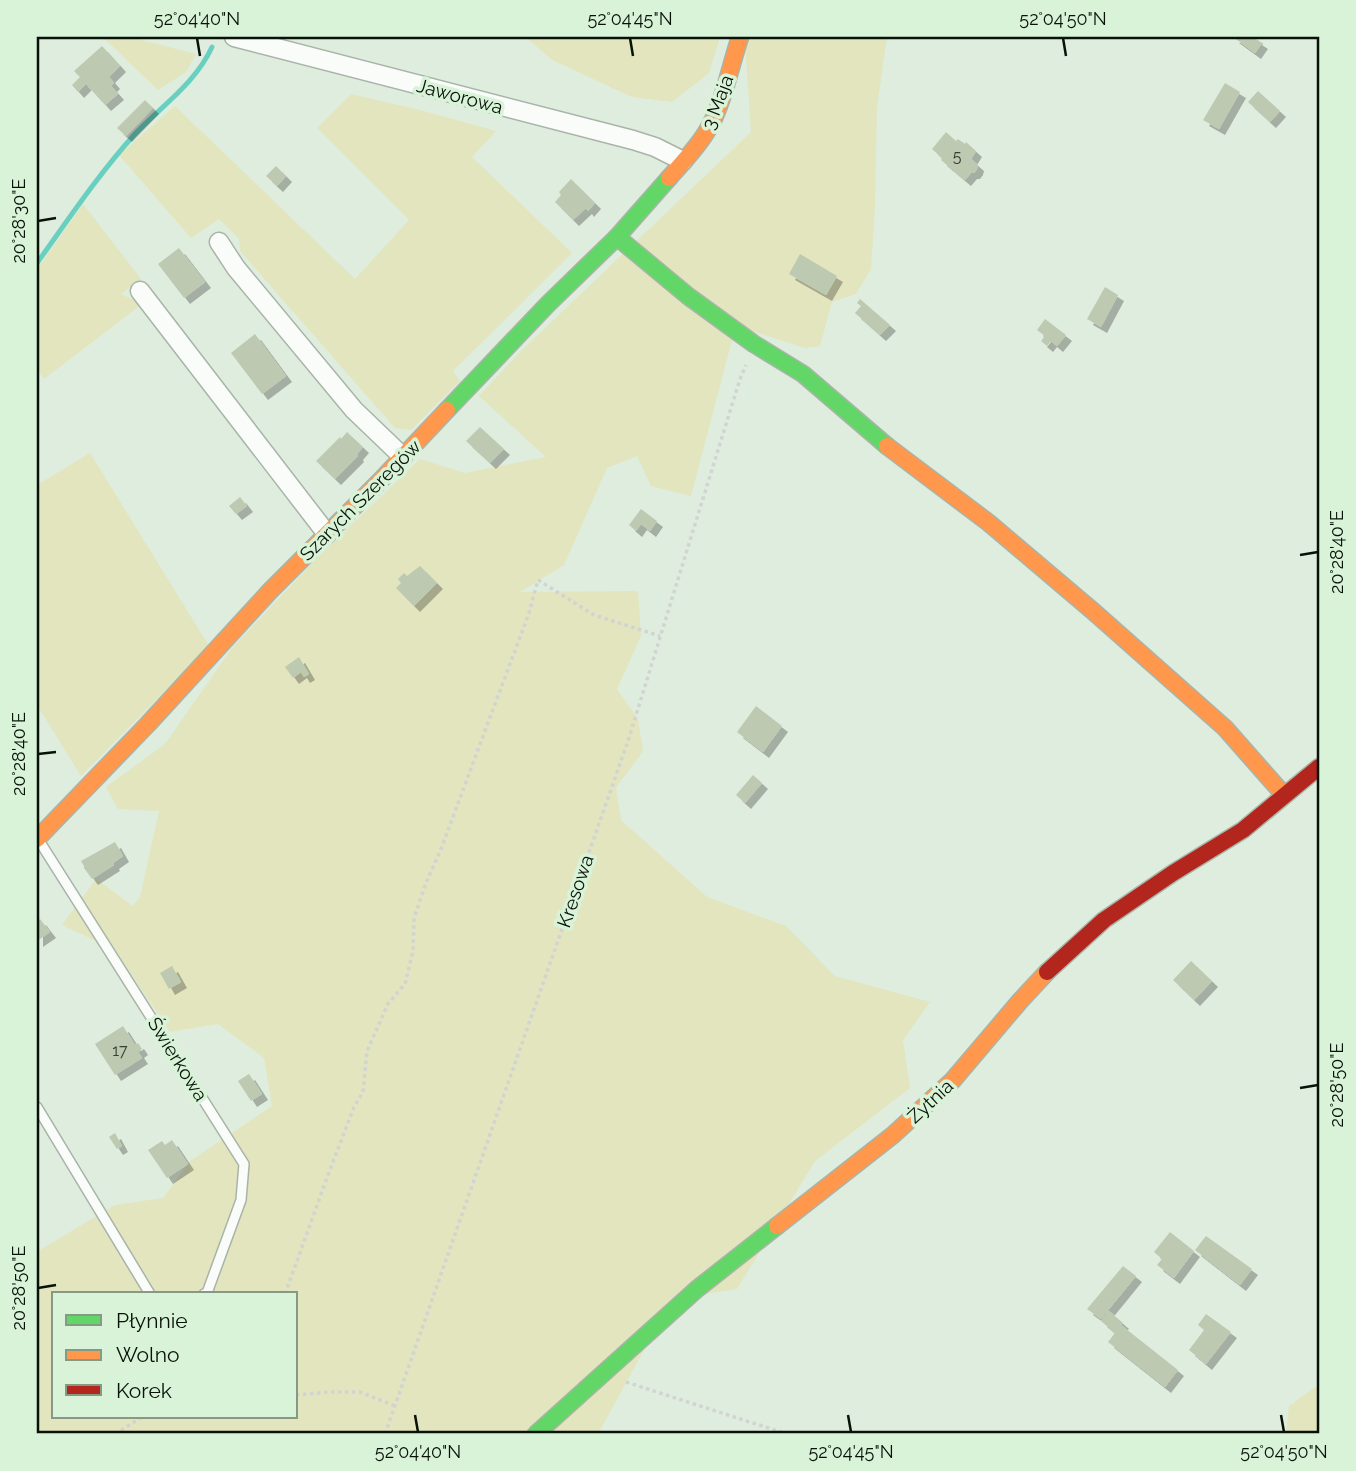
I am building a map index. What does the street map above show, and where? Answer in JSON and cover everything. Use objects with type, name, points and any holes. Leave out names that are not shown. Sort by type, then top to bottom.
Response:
[{"type":"street","name":"Jaworowa","points":[[234,37],[634,140],[662,150],[683,162]]},
{"type":"street","name":"3 Maja","points":[[683,162],[709,130],[740,37]]},
{"type":"street","name":"Szarych Szeregów","points":[[39,831],[148,724],[270,591],[548,304],[617,237],[683,162]]},
{"type":"street","points":[[617,237],[688,296],[754,344],[803,374],[890,449],[989,523],[1225,728],[1284,795]]},
{"type":"street","points":[[219,242],[236,268],[354,410],[402,457]]},
{"type":"street","points":[[140,292],[327,534]]},
{"type":"street","name":"Żytnia","points":[[536,1434],[697,1289],[893,1135],[953,1080],[1020,1001],[1059,960],[1104,920],[1173,873],[1244,830],[1319,767]]},
{"type":"lane","name":"Świerkowa","points":[[39,831],[244,1164],[241,1200],[207,1292]]},
{"type":"lane","points":[[37,1107],[149,1292]]},
{"type":"path","name":"Kresowa","points":[[385,1434],[628,741],[740,379],[754,344]]},
{"type":"path","points":[[286,1292],[354,1107],[363,1092],[367,1051],[388,1004],[405,984],[413,951],[414,918],[538,580],[594,615],[660,636]]},
{"type":"path","points":[[601,1374],[787,1434]]},
{"type":"path","points":[[298,1395],[360,1392],[395,1406]]},
{"type":"path","points":[[115,1434],[140,1418]]},
{"type":"green space","points":[[103,37],[130,37],[196,54],[186,72],[158,90]]},
{"type":"green space","points":[[526,37],[720,37],[709,73],[672,102],[632,97],[552,60]]},
{"type":"green space","points":[[747,37],[887,37],[877,107],[871,269],[856,294],[832,302],[820,346],[805,348],[749,330],[732,340],[691,496],[651,486],[637,456],[607,468],[564,565],[520,592],[638,591],[641,636],[617,689],[638,719],[643,751],[616,788],[621,820],[707,897],[786,926],[835,976],[930,1002],[903,1040],[910,1088],[815,1161],[737,1289],[672,1299],[598,1434],[37,1434],[37,1248],[40,1250],[115,1205],[163,1198],[190,1161],[272,1106],[264,1058],[218,1024],[170,1032],[115,950],[62,925],[96,879],[133,906],[140,897],[159,811],[118,809],[106,787],[165,744],[232,648],[316,559],[420,459],[465,473],[546,457],[479,396],[522,350],[751,132],[745,42]]},
{"type":"green space","points":[[351,94],[496,131],[472,157],[572,253],[453,371],[460,381],[411,430],[395,428],[240,251],[239,239],[219,219],[191,238],[119,155],[175,106],[355,279],[409,220],[317,128]]},
{"type":"green space","points":[[83,204],[141,279],[121,294],[142,304],[44,379],[37,368],[37,269]]},
{"type":"green space","points":[[90,453],[209,646],[81,776],[37,705],[37,485]]},
{"type":"green space","points":[[1315,1387],[1319,1388],[1319,1434],[1286,1434],[1289,1406]]},
{"type":"building","points":[[1233,37],[1257,37],[1262,43],[1255,53]]},
{"type":"building","points":[[102,46],[120,66],[109,77],[114,83],[111,86],[118,94],[105,105],[86,84],[78,92],[72,85],[80,77],[74,71]]},
{"type":"building","points":[[1225,83],[1240,92],[1219,129],[1203,120]]},
{"type":"building","points":[[1258,91],[1280,111],[1270,122],[1248,102]]},
{"type":"building","points":[[145,100],[153,108],[126,136],[117,128]]},
{"type":"building","points":[[946,132],[956,141],[958,139],[965,144],[966,142],[976,151],[971,159],[978,165],[977,169],[965,180],[932,149]]},
{"type":"building","points":[[276,166],[286,176],[277,186],[266,176]]},
{"type":"building","points":[[571,179],[595,203],[573,220],[555,202],[561,195],[559,192]]},
{"type":"building","points":[[179,248],[205,282],[184,298],[158,264]]},
{"type":"building","points":[[800,254],[837,276],[826,295],[789,274]]},
{"type":"building","points":[[1105,287],[1118,295],[1101,327],[1087,319]]},
{"type":"building","points":[[860,299],[890,325],[880,335],[855,313],[861,306],[857,303]]},
{"type":"building","points":[[1045,319],[1066,335],[1057,346],[1051,341],[1047,346],[1041,341],[1045,336],[1037,330]]},
{"type":"building","points":[[255,334],[286,376],[262,394],[231,353]]},
{"type":"building","points":[[480,427],[504,449],[490,463],[466,441]]},
{"type":"building","points":[[347,432],[363,447],[358,456],[335,479],[316,461]]},
{"type":"building","points":[[240,497],[247,506],[236,514],[229,506]]},
{"type":"building","points":[[641,509],[657,521],[650,531],[641,524],[636,531],[629,525]]},
{"type":"building","points":[[420,566],[437,583],[414,606],[396,588],[401,583],[398,579],[404,573],[407,576]]},
{"type":"building","points":[[299,657],[309,674],[304,677],[301,672],[293,678],[285,667]]},
{"type":"building","points":[[756,706],[782,726],[763,752],[737,732]]},
{"type":"building","points":[[753,775],[762,783],[745,803],[736,795]]},
{"type":"building","points":[[115,842],[123,856],[92,879],[81,861]]},
{"type":"building","points":[[40,919],[50,932],[37,941],[37,922]]},
{"type":"building","points":[[1191,961],[1212,981],[1194,1000],[1173,980]]},
{"type":"building","points":[[172,966],[181,982],[169,989],[160,973]]},
{"type":"building","points":[[123,1026],[135,1045],[138,1043],[142,1049],[138,1052],[142,1058],[115,1075],[95,1044]]},
{"type":"building","points":[[249,1074],[262,1094],[251,1101],[238,1081]]},
{"type":"building","points":[[115,1133],[122,1146],[117,1149],[109,1137]]},
{"type":"building","points":[[172,1140],[188,1164],[167,1178],[148,1150],[162,1141],[165,1145]]},
{"type":"building","points":[[1170,1232],[1194,1251],[1174,1278],[1157,1265],[1162,1259],[1154,1252]]},
{"type":"building","points":[[1206,1236],[1252,1269],[1240,1285],[1195,1250]]},
{"type":"building","points":[[1123,1266],[1136,1276],[1101,1319],[1087,1309]]},
{"type":"building","points":[[1109,1311],[1123,1323],[1121,1325],[1178,1370],[1165,1387],[1108,1342],[1115,1333],[1101,1321]]},
{"type":"building","points":[[1206,1314],[1231,1332],[1206,1364],[1189,1350],[1204,1330],[1198,1325]]},
{"type":"waterway","points":[[37,263],[108,166],[134,135],[187,83],[212,47]]},
{"type":"traffic: fast","points":[[447,410],[548,304],[617,237],[669,178]]},
{"type":"traffic: fast","points":[[617,237],[688,296],[754,344],[803,374],[887,446]]},
{"type":"traffic: fast","points":[[536,1434],[697,1289],[777,1226]]},
{"type":"traffic: slow","points":[[669,178],[699,143],[712,121],[722,98],[740,37]]},
{"type":"traffic: slow","points":[[37,839],[148,724],[270,591],[447,410]]},
{"type":"traffic: slow","points":[[887,446],[989,523],[1094,612],[1225,728],[1284,795]]},
{"type":"traffic: slow","points":[[777,1226],[893,1135],[953,1080],[1047,972]]},
{"type":"traffic: jam","points":[[1047,972],[1104,920],[1243,830],[1319,767]]}]
